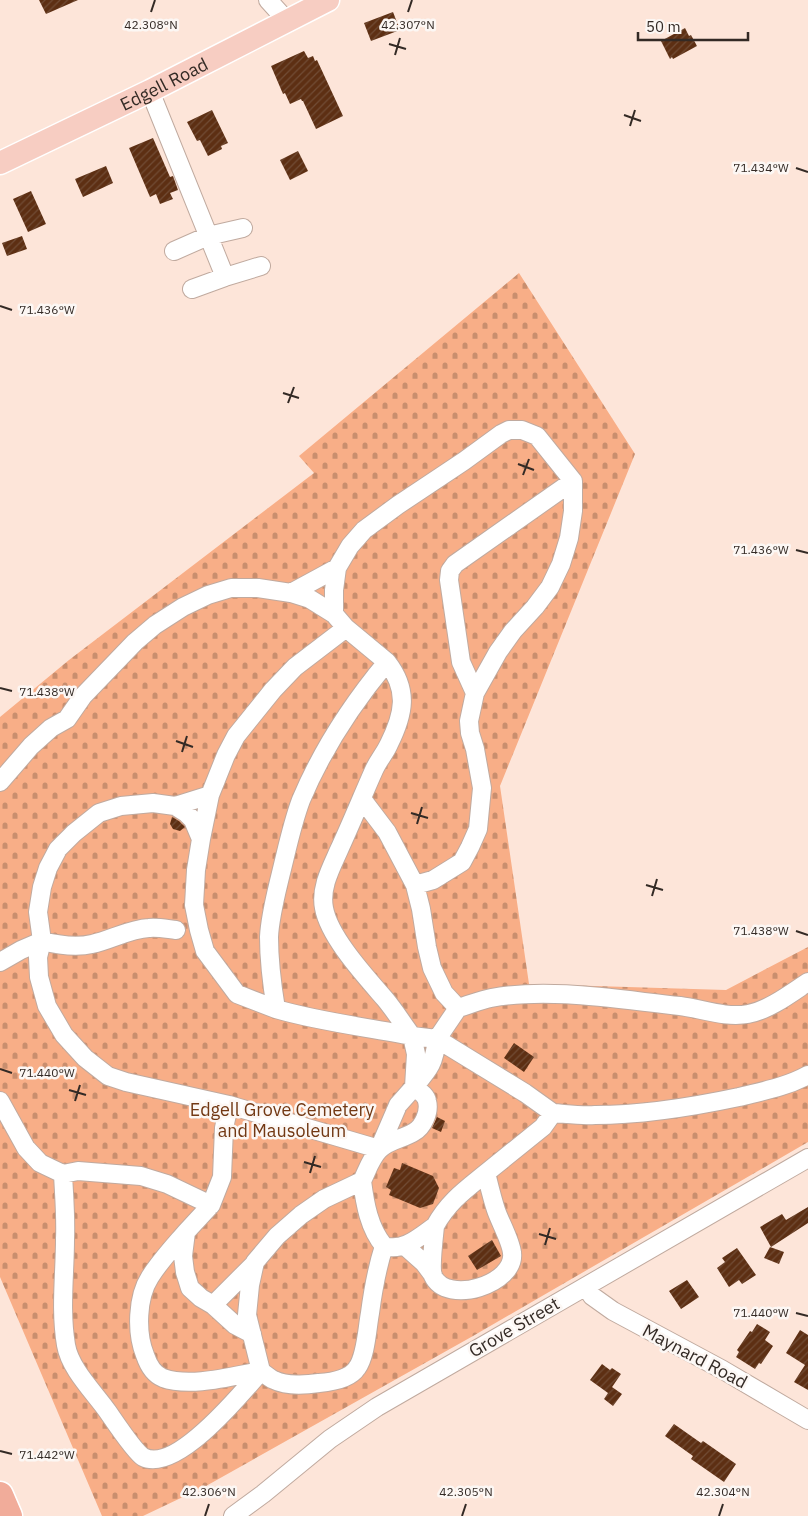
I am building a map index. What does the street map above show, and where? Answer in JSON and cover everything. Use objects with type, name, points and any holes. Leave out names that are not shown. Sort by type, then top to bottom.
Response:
[{"type":"highway","points":[[0,1495],[8,1516]]},
{"type":"main road","name":"Edgell Road","points":[[0,163],[150,92],[328,0]]},
{"type":"street","points":[[268,0],[287,21]]},
{"type":"street","points":[[150,92],[225,277]]},
{"type":"street","points":[[174,251],[208,236],[243,228]]},
{"type":"street","points":[[192,289],[262,266]]},
{"type":"street","points":[[334,614],[334,590],[337,568],[350,546],[364,530],[398,504],[464,461],[501,434],[509,430],[522,430],[537,436],[573,481],[573,511],[569,538],[561,564],[550,587],[498,652],[475,693],[469,721],[482,788],[478,829],[462,862],[433,880],[415,885]]},
{"type":"street","points":[[475,693],[462,662],[449,580],[450,571],[455,564],[573,481]]},
{"type":"street","points":[[291,593],[337,568]]},
{"type":"street","points":[[0,782],[31,746],[51,728],[67,718],[83,696],[134,642],[155,625],[183,607],[208,595],[231,588],[258,588],[291,593],[310,599],[334,614],[346,628],[387,662],[399,680],[403,699],[396,729],[375,768],[331,869],[322,895],[324,910],[333,930],[351,958],[412,1036],[416,1054],[414,1087]]},
{"type":"street","points":[[205,951],[194,905],[196,870],[210,795],[226,755],[236,736],[274,690],[296,667],[346,628]]},
{"type":"street","points":[[276,1009],[271,975],[269,936],[291,832],[301,801],[320,758],[342,722],[387,662]]},
{"type":"street","points":[[175,806],[210,795]]},
{"type":"street","points":[[362,799],[387,832],[415,885],[432,968],[444,993],[458,1008]]},
{"type":"street","points":[[201,839],[193,820],[186,813],[175,806],[153,803],[121,806],[99,813],[68,838],[58,849],[48,868],[42,887],[38,912],[42,941],[38,956],[39,977],[46,1006],[64,1035],[85,1058],[108,1076],[126,1082],[229,1105],[379,1149],[399,1137],[416,1131],[426,1117],[427,1101],[424,1095],[414,1087]]},
{"type":"street","points":[[176,930],[194,905]]},
{"type":"street","points":[[0,962],[42,941],[77,946],[93,944],[134,930],[149,928],[176,930],[205,951],[238,994],[276,1009],[314,1019],[438,1039],[525,1093],[553,1113],[594,1115],[630,1113],[712,1102],[773,1089],[808,1075]]},
{"type":"street","points":[[435,1226],[406,1247],[391,1248],[384,1246],[373,1231],[365,1202],[362,1181],[379,1149],[398,1105],[430,1068],[435,1056],[438,1039],[458,1008],[491,998],[531,994],[563,994],[698,1008],[732,1016],[750,1014],[767,1007],[808,982]]},
{"type":"street","points":[[0,1101],[26,1148],[40,1163],[63,1174],[78,1171],[141,1176],[167,1184],[211,1205]]},
{"type":"street","points":[[229,1105],[224,1128],[222,1177],[211,1205],[186,1232],[149,1278],[138,1319],[141,1347],[149,1367],[160,1378],[199,1382],[261,1371]]},
{"type":"street","points":[[433,1275],[432,1245],[435,1226],[442,1212],[453,1200],[543,1126],[553,1113]]},
{"type":"street","name":"Grove Street","points":[[233,1516],[330,1439],[361,1418],[443,1368],[808,1158]]},
{"type":"street","points":[[406,1247],[424,1263],[442,1286],[455,1291],[472,1290],[493,1282],[507,1272],[512,1253],[495,1207],[486,1173]]},
{"type":"street","points":[[63,1174],[65,1231],[62,1289],[66,1347],[74,1368],[142,1456],[151,1460],[177,1452],[204,1432],[230,1407],[261,1371]]},
{"type":"street","points":[[213,1305],[255,1262],[277,1236],[301,1215],[324,1199],[362,1181]]},
{"type":"street","points":[[186,1232],[183,1256],[190,1288],[235,1325],[252,1334]]},
{"type":"street","points":[[255,1262],[250,1285],[247,1315],[261,1371],[275,1381],[292,1384],[331,1382],[347,1376],[356,1370],[361,1361],[378,1265],[384,1246]]},
{"type":"street","name":"Maynard Road","points":[[586,1287],[592,1296],[613,1311],[723,1370],[808,1420]]},
{"type":"green space","name":"Edgell Grove Cemetery and Mausoleum","points":[[519,273],[635,454],[500,786],[529,984],[726,990],[808,947],[808,1142],[473,1336],[206,1486],[143,1516],[102,1516],[0,1277],[0,717],[69,660],[314,473],[299,456]]},
{"type":"building","points":[[39,0],[78,0],[46,14]]},
{"type":"building","points":[[393,12],[400,30],[371,41],[364,23]]},
{"type":"building","points":[[685,28],[697,46],[670,59],[661,41]]},
{"type":"building","points":[[304,51],[308,58],[313,56],[315,61],[317,60],[343,116],[316,129],[301,99],[290,104],[285,93],[283,94],[271,66]]},
{"type":"building","points":[[212,110],[228,143],[221,146],[222,149],[208,156],[200,140],[197,141],[187,122]]},
{"type":"building","points":[[153,138],[170,177],[173,176],[178,190],[170,193],[173,199],[160,204],[156,194],[150,197],[129,148]]},
{"type":"building","points":[[298,151],[308,171],[290,180],[280,160]]},
{"type":"building","points":[[106,166],[113,183],[83,197],[75,179]]},
{"type":"building","points":[[31,191],[46,224],[28,232],[13,199]]},
{"type":"building","points":[[22,236],[27,249],[7,256],[2,243]]},
{"type":"building","points":[[172,817],[185,827],[180,831],[173,829],[170,824]]},
{"type":"building","points":[[514,1043],[534,1057],[524,1072],[504,1058]]},
{"type":"building","points":[[437,1117],[445,1121],[441,1132],[432,1128]]},
{"type":"building","points":[[402,1163],[433,1176],[439,1188],[433,1204],[420,1208],[389,1195],[391,1190],[386,1187],[394,1168],[400,1170]]},
{"type":"building","points":[[808,1207],[808,1223],[771,1247],[760,1227],[782,1214],[786,1220]]},
{"type":"building","points":[[492,1240],[501,1256],[477,1270],[468,1256]]},
{"type":"building","points":[[770,1247],[784,1252],[779,1264],[764,1258]]},
{"type":"building","points":[[737,1248],[756,1275],[742,1284],[739,1280],[729,1287],[717,1268],[725,1262],[722,1258]]},
{"type":"building","points":[[687,1280],[699,1297],[681,1309],[669,1291]]},
{"type":"building","points":[[757,1324],[770,1332],[765,1340],[773,1346],[761,1364],[759,1363],[755,1369],[736,1357],[739,1352],[737,1350]]},
{"type":"building","points":[[800,1330],[808,1335],[808,1390],[794,1382],[805,1365],[786,1353]]},
{"type":"building","points":[[602,1364],[610,1370],[612,1368],[621,1374],[608,1393],[590,1380]]},
{"type":"building","points":[[612,1387],[622,1394],[613,1406],[604,1399]]},
{"type":"building","points":[[674,1424],[736,1464],[724,1482],[691,1459],[693,1456],[665,1436]]}]
